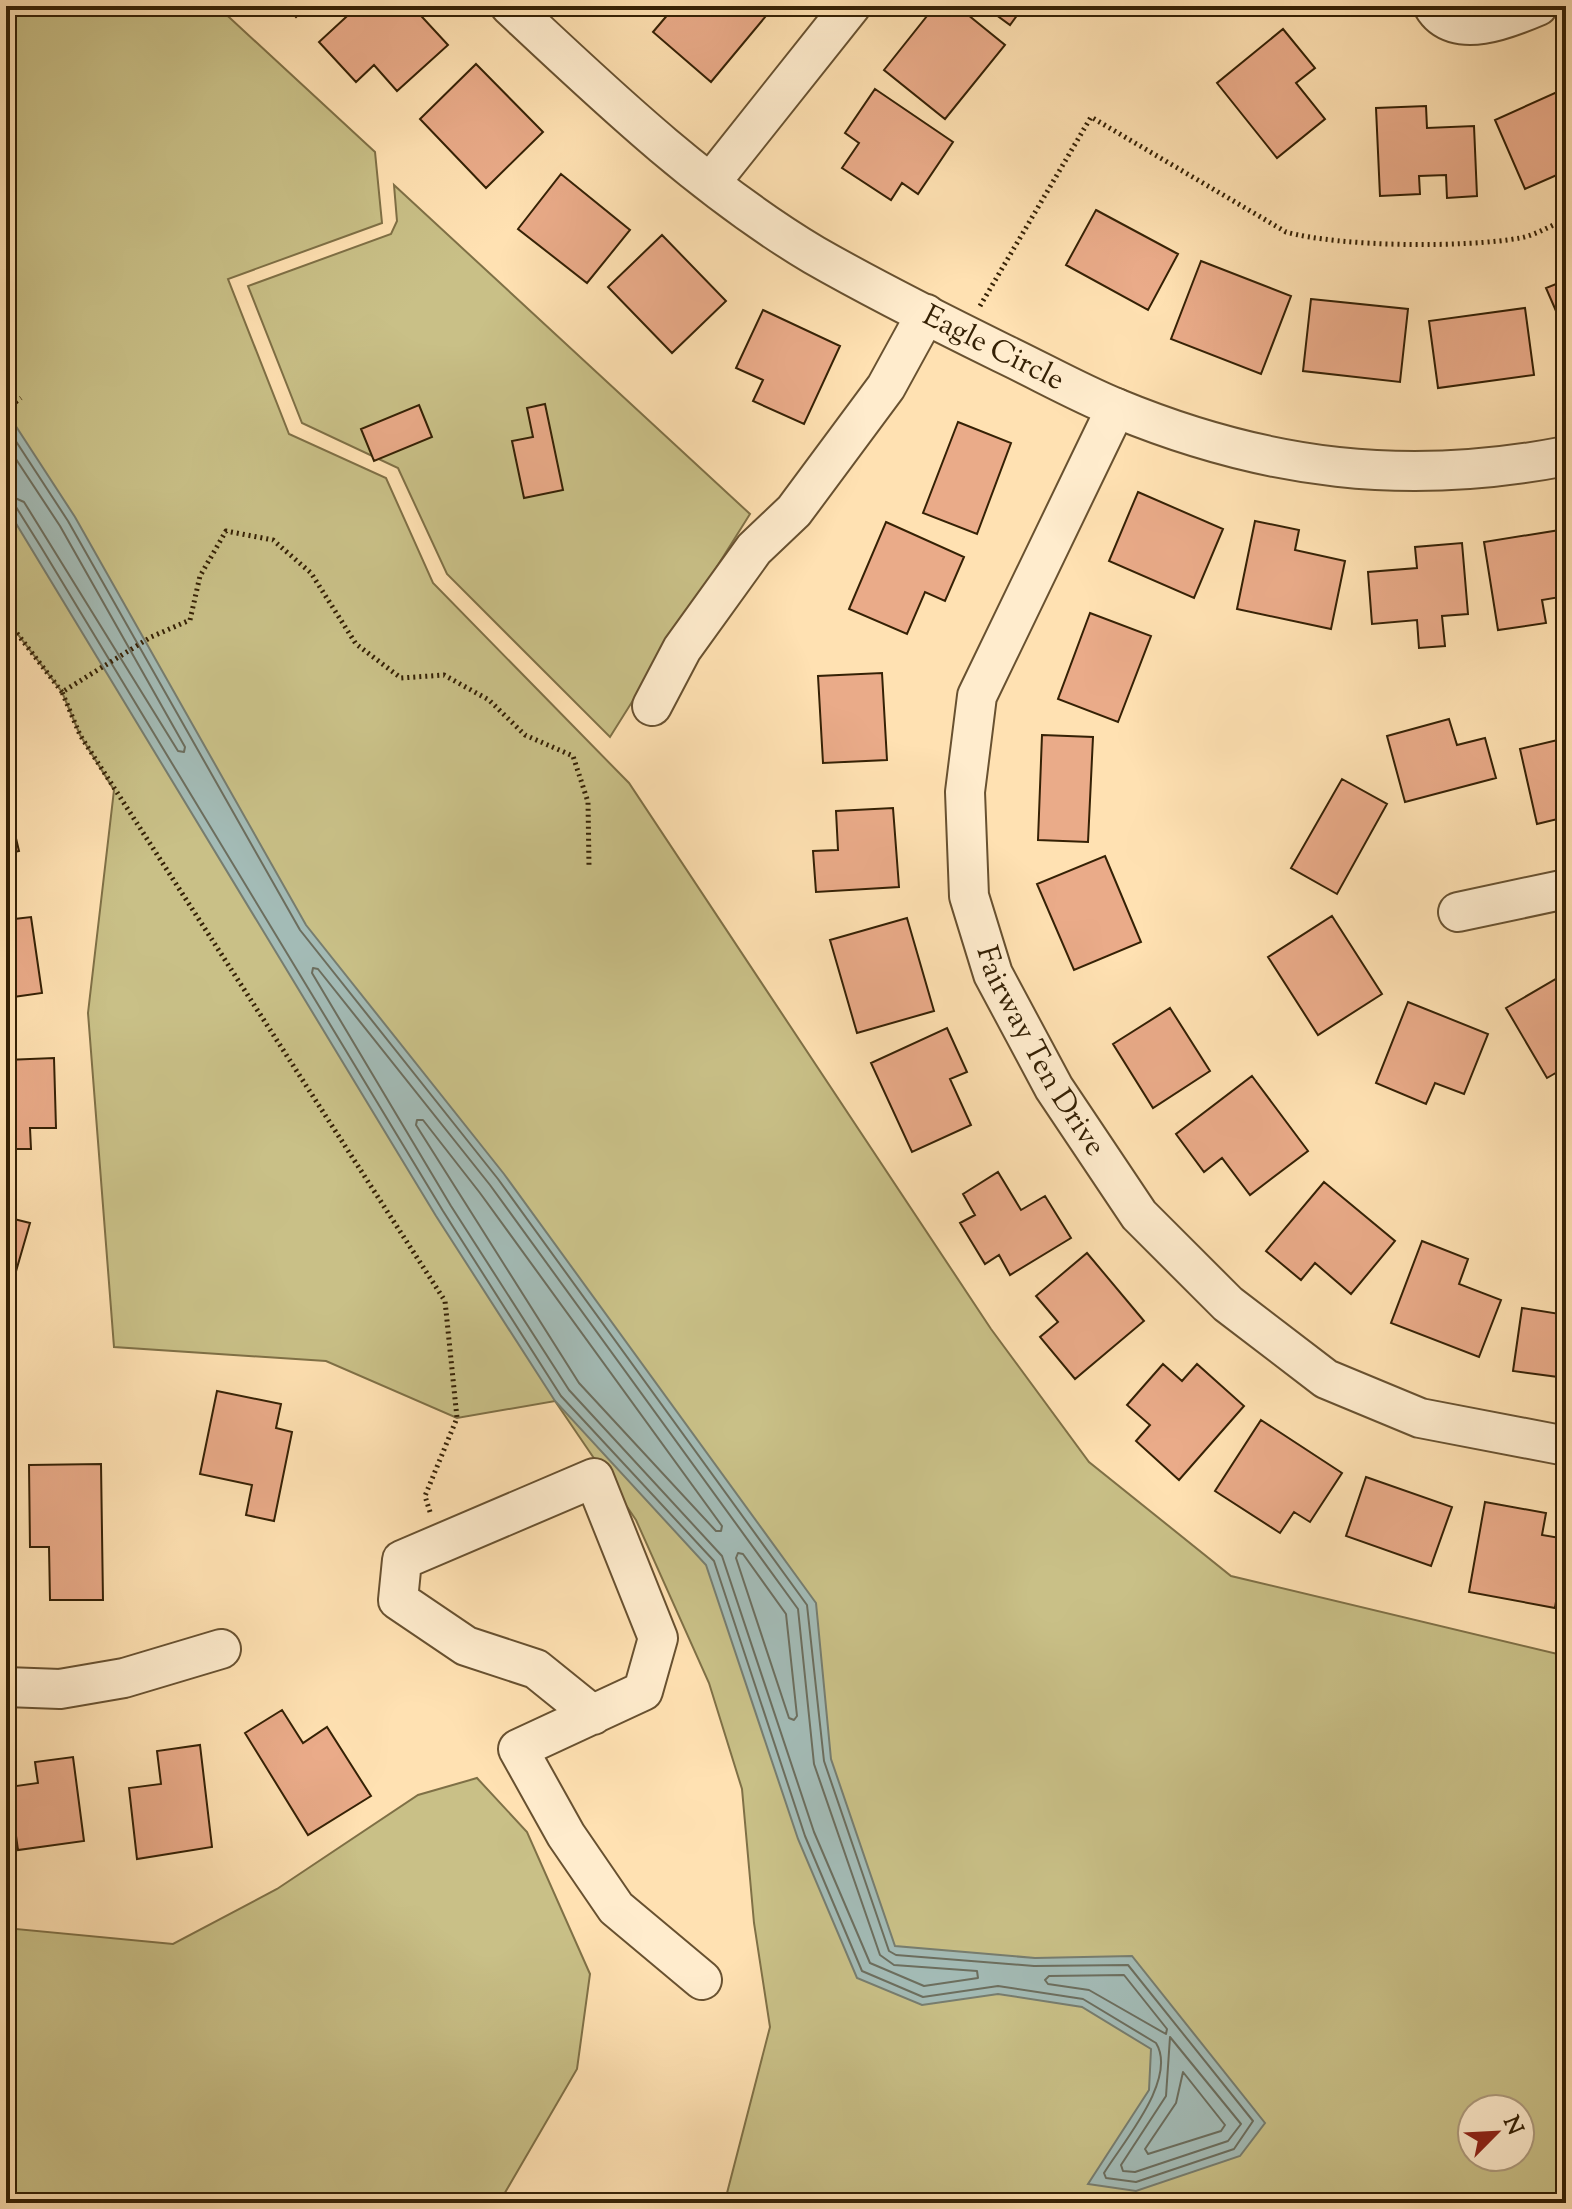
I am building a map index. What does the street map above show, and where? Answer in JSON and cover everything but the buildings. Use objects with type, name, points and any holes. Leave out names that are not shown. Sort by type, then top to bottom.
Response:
[{"type":"street","name":"Eagle Circle","points":[[510,6],[610,100],[711,182],[813,254],[964,334],[1116,408],[1222,446],[1292,463],[1363,472],[1439,473],[1510,467],[1566,456]]},
{"type":"street","points":[[711,182],[851,6]]},
{"type":"street","points":[[1433,6],[1436,12],[1465,26],[1498,23],[1538,6]]},
{"type":"street","points":[[652,706],[682,649],[754,549],[794,511],[886,387],[926,314]]},
{"type":"street","name":"Fairway Ten Drive","points":[[1116,408],[977,696],[965,792],[969,896],[993,974],[1054,1088],[1139,1215],[1228,1304],[1326,1379],[1340,1385],[1420,1418],[1566,1446]]},
{"type":"street","points":[[1458,912],[1566,889]]},
{"type":"street","points":[[593,1715],[536,1669],[466,1646],[398,1600],[402,1560],[594,1478],[658,1638],[643,1691],[593,1715],[518,1749],[566,1835],[616,1908],[702,1980]]},
{"type":"street","points":[[6,1687],[60,1689],[111,1680],[221,1649]]},
{"type":"path","points":[[964,334],[1091,117],[1286,232],[1316,241],[1481,243],[1524,237],[1566,219]]},
{"type":"path","points":[[8,408],[21,398]]},
{"type":"path","points":[[62,692],[151,637],[190,620],[200,576],[226,531],[273,540],[311,573],[356,644],[401,678],[444,675],[489,700],[525,735],[573,756],[588,802],[589,866]]},
{"type":"path","points":[[6,619],[62,692],[80,735],[445,1301],[457,1418],[425,1496],[439,1544]]},
{"type":"shaded area","points":[[6,6],[217,6],[375,152],[382,223],[228,279],[289,434],[386,478],[433,583],[629,783],[991,1329],[1089,1462],[1231,1576],[1566,1656],[1566,2203],[720,2203],[727,2193],[770,2027],[754,1923],[742,1789],[709,1683],[636,1520],[555,1401],[457,1418],[326,1361],[114,1347],[88,1013],[114,790],[80,735],[62,692],[6,619]]},
{"type":"shaded area","points":[[394,185],[750,514],[610,737],[447,574],[398,468],[302,423],[248,286],[391,234],[397,221]]},
{"type":"shaded area","points":[[477,1778],[527,1832],[590,1974],[577,2069],[499,2203],[6,2203],[6,1928],[173,1944],[277,1889],[418,1795]]},
{"type":"water","points":[[6,411],[75,517],[306,925],[504,1174],[816,1603],[831,1759],[895,1946],[1035,1958],[1132,1956],[1265,2123],[1240,2156],[1136,2191],[1088,2184],[1149,2090],[1151,2049],[1082,2007],[998,1994],[922,2005],[857,1978],[798,1839],[706,1565],[555,1401],[436,1216],[6,507]]}]
